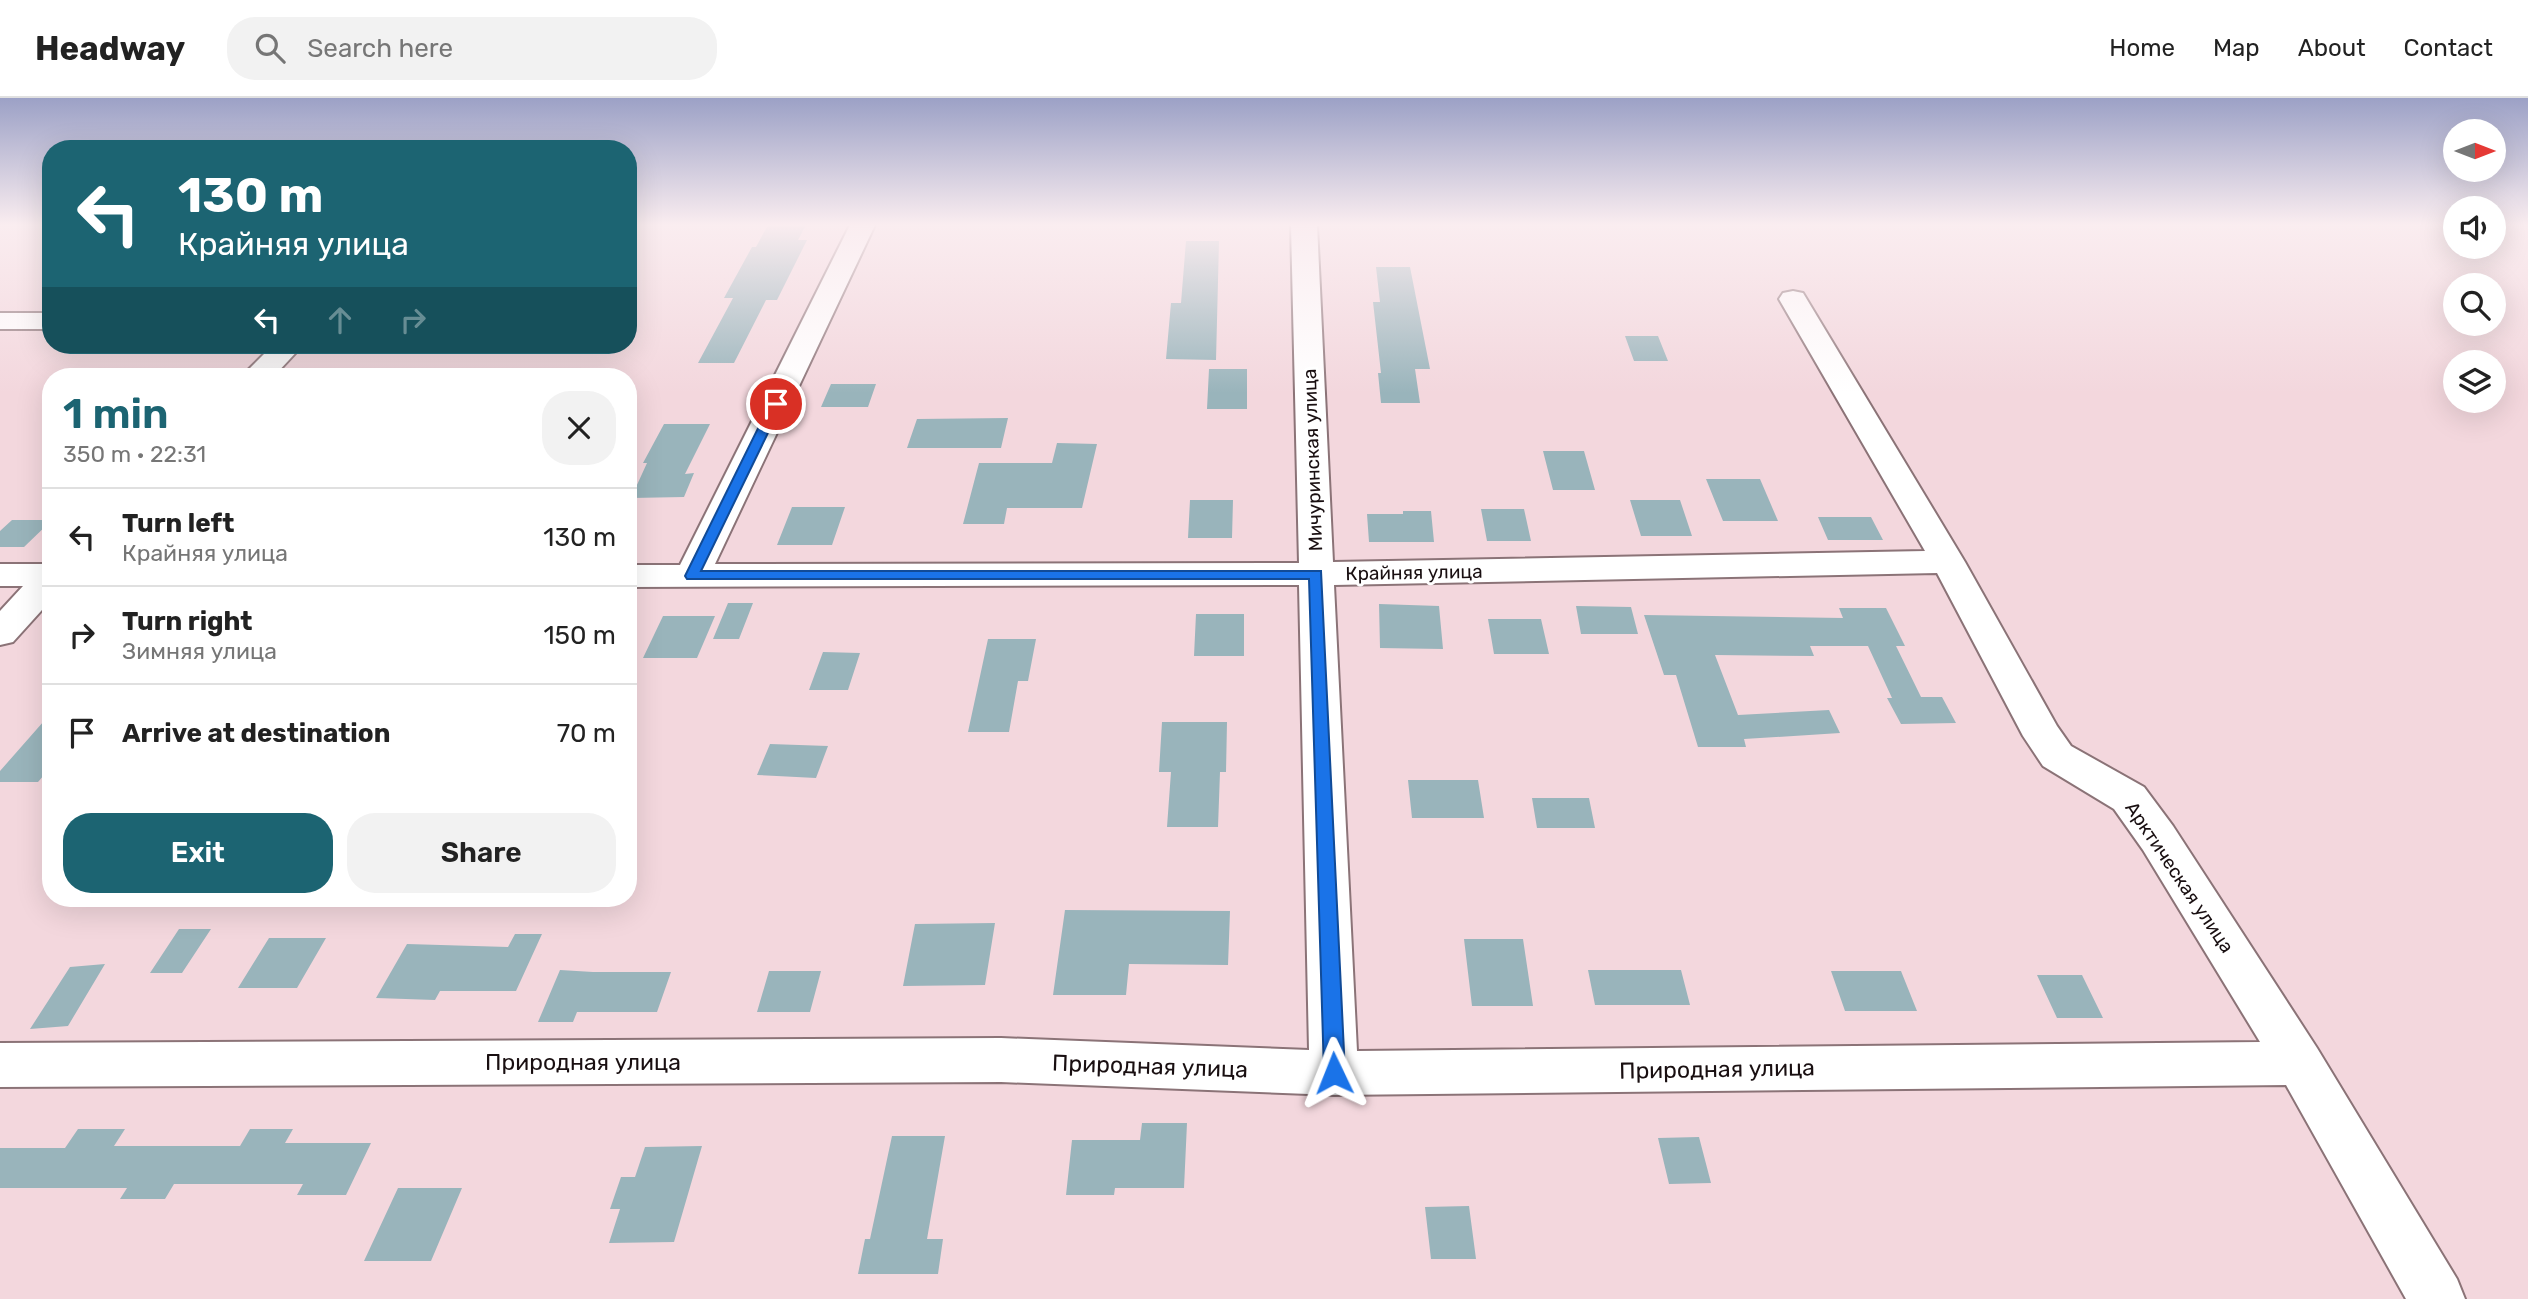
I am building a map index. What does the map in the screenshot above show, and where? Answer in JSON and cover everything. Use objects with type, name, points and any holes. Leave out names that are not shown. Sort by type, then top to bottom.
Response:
[{"type":"street","points":[[692,576],[836,281]]},
{"type":"street","name":"Мичуринская улица","points":[[1306,281],[1334,1073]]},
{"type":"street","name":"Арктическая улица","points":[[1793,299],[1948,562],[2043,736],[2057,756],[2130,798],[2158,838],[2300,1063],[2437,1299]]},
{"type":"street","points":[[0,321],[42,321]]},
{"type":"street","points":[[265,368],[280,354]]},
{"type":"street","name":"Крайняя улица","points":[[637,576],[1316,574],[1948,562]]},
{"type":"street","points":[[0,575],[42,576]]},
{"type":"street","points":[[0,633],[42,586]]},
{"type":"street","name":"Природная улица","points":[[0,1065],[1001,1059],[1334,1073],[2300,1063]]},
{"type":"building","points":[[733,281],[786,281],[777,300],[766,300],[734,363],[698,363],[733,298],[724,298]]},
{"type":"building","points":[[1183,281],[1218,281],[1216,360],[1166,359],[1171,303],[1181,303]]},
{"type":"building","points":[[1378,281],[1413,281],[1430,369],[1415,369],[1420,403],[1381,403],[1378,373],[1381,373],[1373,302],[1380,302]]},
{"type":"building","points":[[1625,336],[1658,336],[1668,361],[1634,361]]},
{"type":"building","points":[[1209,369],[1247,369],[1247,409],[1207,409]]},
{"type":"building","points":[[831,384],[876,384],[868,407],[821,407]]},
{"type":"building","points":[[1008,418],[1001,448],[907,448],[917,419]]},
{"type":"building","points":[[664,424],[710,424],[685,474],[694,473],[684,497],[637,498],[637,485],[647,463],[643,463]]},
{"type":"building","points":[[1057,443],[1097,444],[1082,508],[1007,508],[1004,524],[963,524],[979,463],[1052,463]]},
{"type":"building","points":[[1543,451],[1584,451],[1595,490],[1553,490]]},
{"type":"building","points":[[1706,479],[1760,479],[1778,521],[1723,521]]},
{"type":"building","points":[[1190,500],[1233,500],[1232,538],[1188,538]]},
{"type":"building","points":[[1630,500],[1680,500],[1692,536],[1641,536]]},
{"type":"building","points":[[792,507],[845,507],[832,545],[777,545]]},
{"type":"building","points":[[1481,509],[1524,509],[1531,541],[1487,541]]},
{"type":"building","points":[[1403,511],[1431,511],[1434,542],[1369,542],[1367,514],[1403,514]]},
{"type":"building","points":[[1818,517],[1871,517],[1883,540],[1828,540]]},
{"type":"building","points":[[12,520],[42,520],[42,530],[24,547],[0,547],[0,531]]},
{"type":"building","points":[[728,603],[753,603],[739,639],[713,639]]},
{"type":"building","points":[[1379,604],[1439,606],[1443,649],[1380,648]]},
{"type":"building","points":[[1576,606],[1631,607],[1638,634],[1581,634]]},
{"type":"building","points":[[1839,608],[1886,608],[1905,646],[1896,646],[1921,697],[1942,697],[1956,723],[1901,724],[1887,698],[1892,698],[1868,646],[1810,646],[1814,656],[1715,655],[1738,715],[1829,710],[1840,733],[1744,739],[1746,747],[1698,747],[1676,675],[1664,675],[1644,615],[1843,618]]},
{"type":"building","points":[[1196,614],[1244,614],[1244,656],[1194,656]]},
{"type":"building","points":[[663,616],[715,616],[697,658],[643,658]]},
{"type":"building","points":[[1488,619],[1541,619],[1549,654],[1494,654]]},
{"type":"building","points":[[988,639],[1036,639],[1028,681],[1018,681],[1009,732],[968,732]]},
{"type":"building","points":[[823,652],[860,653],[848,690],[809,690]]},
{"type":"building","points":[[1162,722],[1227,722],[1226,772],[1220,772],[1218,827],[1167,827],[1171,772],[1159,772]]},
{"type":"building","points":[[42,723],[42,777],[38,782],[0,782],[0,771]]},
{"type":"building","points":[[770,744],[828,746],[816,778],[757,775]]},
{"type":"building","points":[[1408,780],[1478,780],[1484,818],[1412,818]]},
{"type":"building","points":[[1532,798],[1589,798],[1595,828],[1537,828]]},
{"type":"building","points":[[1065,910],[1230,911],[1228,965],[1129,964],[1126,995],[1053,995]]},
{"type":"building","points":[[995,923],[985,985],[903,986],[915,924]]},
{"type":"building","points":[[179,929],[211,929],[182,973],[150,973]]},
{"type":"building","points":[[515,934],[542,934],[516,991],[440,991],[435,1000],[376,998],[407,944],[508,947]]},
{"type":"building","points":[[269,938],[326,938],[297,988],[238,988]]},
{"type":"building","points":[[1464,939],[1523,939],[1533,1006],[1472,1006]]},
{"type":"building","points":[[105,964],[68,1026],[30,1029],[70,967]]},
{"type":"building","points":[[560,970],[671,972],[657,1012],[577,1012],[573,1022],[538,1022]]},
{"type":"building","points":[[1588,970],[1681,970],[1690,1005],[1595,1005]]},
{"type":"building","points":[[769,971],[821,971],[810,1012],[757,1012]]},
{"type":"building","points":[[1831,971],[1901,971],[1917,1011],[1845,1011]]},
{"type":"building","points":[[2037,975],[2082,975],[2103,1018],[2057,1018]]},
{"type":"building","points":[[1142,1123],[1187,1123],[1184,1188],[1115,1188],[1114,1195],[1066,1195],[1072,1140],[1140,1140]]},
{"type":"building","points":[[78,1129],[125,1129],[114,1146],[240,1146],[250,1129],[293,1129],[285,1143],[371,1143],[346,1195],[297,1195],[303,1184],[174,1184],[165,1199],[120,1199],[127,1188],[0,1188],[0,1148],[65,1148]]},
{"type":"building","points":[[892,1136],[945,1136],[927,1239],[943,1239],[938,1274],[858,1274],[865,1239],[870,1239]]},
{"type":"building","points":[[1699,1137],[1711,1183],[1669,1184],[1658,1138]]},
{"type":"building","points":[[702,1146],[674,1242],[609,1243],[620,1209],[610,1209],[621,1177],[635,1177],[645,1147]]},
{"type":"building","points":[[398,1188],[462,1188],[431,1261],[364,1261]]},
{"type":"building","points":[[1469,1206],[1476,1259],[1431,1259],[1425,1207]]},
{"type":"route","points":[[776,404],[692,576],[1316,574],[1334,1073]]}]
